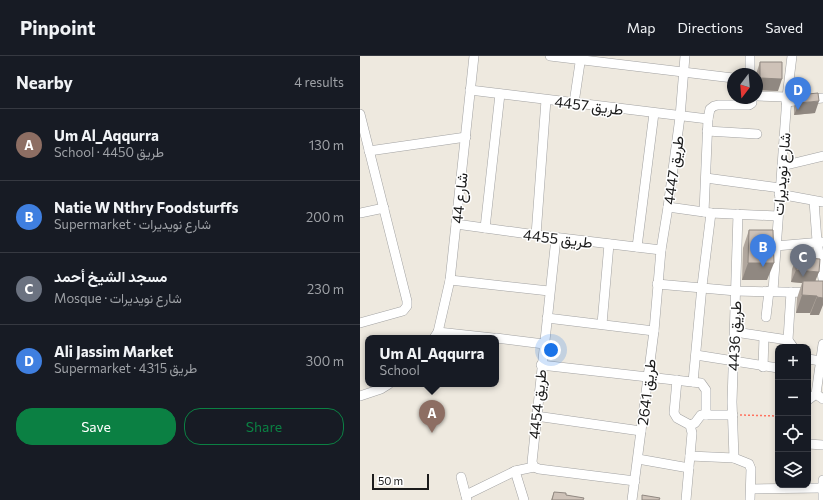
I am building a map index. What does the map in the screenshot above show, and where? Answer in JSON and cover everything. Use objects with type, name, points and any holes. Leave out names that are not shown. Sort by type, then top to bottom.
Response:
[{"type":"street","name":"شارع 44","points":[[436,335],[450,280],[474,56]]},
{"type":"street","points":[[550,56],[581,58],[683,73],[727,77]]},
{"type":"street","name":"طريق 4447","points":[[657,284],[680,116],[685,56]]},
{"type":"street","points":[[750,56],[750,68]]},
{"type":"street","name":"شارع نويديرات","points":[[766,317],[771,291],[786,100],[792,56]]},
{"type":"street","points":[[574,104],[581,58]]},
{"type":"street","name":"طريق 4457","points":[[470,90],[574,104],[708,119]]},
{"type":"street","points":[[484,228],[500,94]]},
{"type":"street","points":[[763,97],[786,100],[823,98]]},
{"type":"street","points":[[536,236],[546,100]]},
{"type":"street","points":[[694,382],[707,212],[707,131],[710,109],[714,106],[748,106],[751,104]]},
{"type":"street","points":[[637,247],[654,113]]},
{"type":"street","points":[[360,114],[368,151],[407,301],[407,306],[403,311],[360,323]]},
{"type":"street","points":[[707,131],[757,134]]},
{"type":"street","points":[[368,151],[466,137]]},
{"type":"street","points":[[782,166],[823,156]]},
{"type":"street","points":[[706,178],[780,191],[818,202],[823,279]]},
{"type":"street","points":[[668,207],[707,212],[777,216]]},
{"type":"street","points":[[360,213],[384,208]]},
{"type":"street","name":"طريق 4436","points":[[734,458],[733,415],[738,214]]},
{"type":"street","name":"طريق 4455","points":[[456,224],[536,236],[661,250]]},
{"type":"street","name":"طريق 4454","points":[[534,467],[532,462],[536,416],[556,238]]},
{"type":"street","points":[[775,246],[820,242]]},
{"type":"street","points":[[602,324],[609,244]]},
{"type":"street","points":[[450,280],[550,291]]},
{"type":"street","points":[[657,284],[702,286],[736,291],[823,293]]},
{"type":"street","name":"طريق 2641","points":[[632,500],[654,331],[657,284]]},
{"type":"street","points":[[735,332],[791,343],[791,292]]},
{"type":"street","points":[[548,318],[654,331]]},
{"type":"street","points":[[763,367],[764,337]]},
{"type":"street","points":[[499,338],[544,344]]},
{"type":"street","points":[[820,396],[823,344]]},
{"type":"street","points":[[696,355],[775,368]]},
{"type":"street","points":[[811,358],[822,356]]},
{"type":"street","points":[[541,365],[701,383],[705,387],[706,415]]},
{"type":"street","points":[[677,380],[674,413],[677,418],[690,425],[692,432],[688,468],[689,499]]},
{"type":"street","points":[[360,396],[384,387]]},
{"type":"street","points":[[690,425],[695,424],[700,415],[733,415]]},
{"type":"street","points":[[536,416],[641,431]]},
{"type":"street","points":[[811,444],[823,445]]},
{"type":"street","points":[[690,456],[734,458],[749,464],[751,469],[750,500]]},
{"type":"street","points":[[638,460],[688,468]]},
{"type":"street","points":[[461,477],[466,498],[514,472],[534,467],[635,481]]},
{"type":"street","points":[[514,472],[524,500]]},
{"type":"street","points":[[811,486],[822,484],[823,500]]},
{"type":"street","points":[[751,489],[776,488]]},
{"type":"path","points":[[733,415],[775,416]]},
{"type":"building","points":[[760,62],[782,62],[782,79],[763,78],[763,68],[760,68]]},
{"type":"building","points":[[818,93],[819,101],[799,103],[798,95]]},
{"type":"building","points":[[749,230],[773,230],[774,263],[748,263]]},
{"type":"building","points":[[797,257],[820,259],[819,272],[796,270]]},
{"type":"building","points":[[803,281],[823,281],[823,298],[802,295]]},
{"type":"building","points":[[554,492],[566,493],[566,495],[584,498],[583,500],[552,500]]},
{"type":"building","points":[[642,495],[660,498],[659,500],[642,500]]},
{"type":"place","name":"Ali Jassim Market","points":[[798,110]]},
{"type":"place","name":"Natie W Nthry Foodsturffs","points":[[763,267]]},
{"type":"place","name":"مسجد الشيخ أحمد","points":[[803,277]]},
{"type":"place","name":"Um Al_Aqqurra","points":[[432,433]]}]
